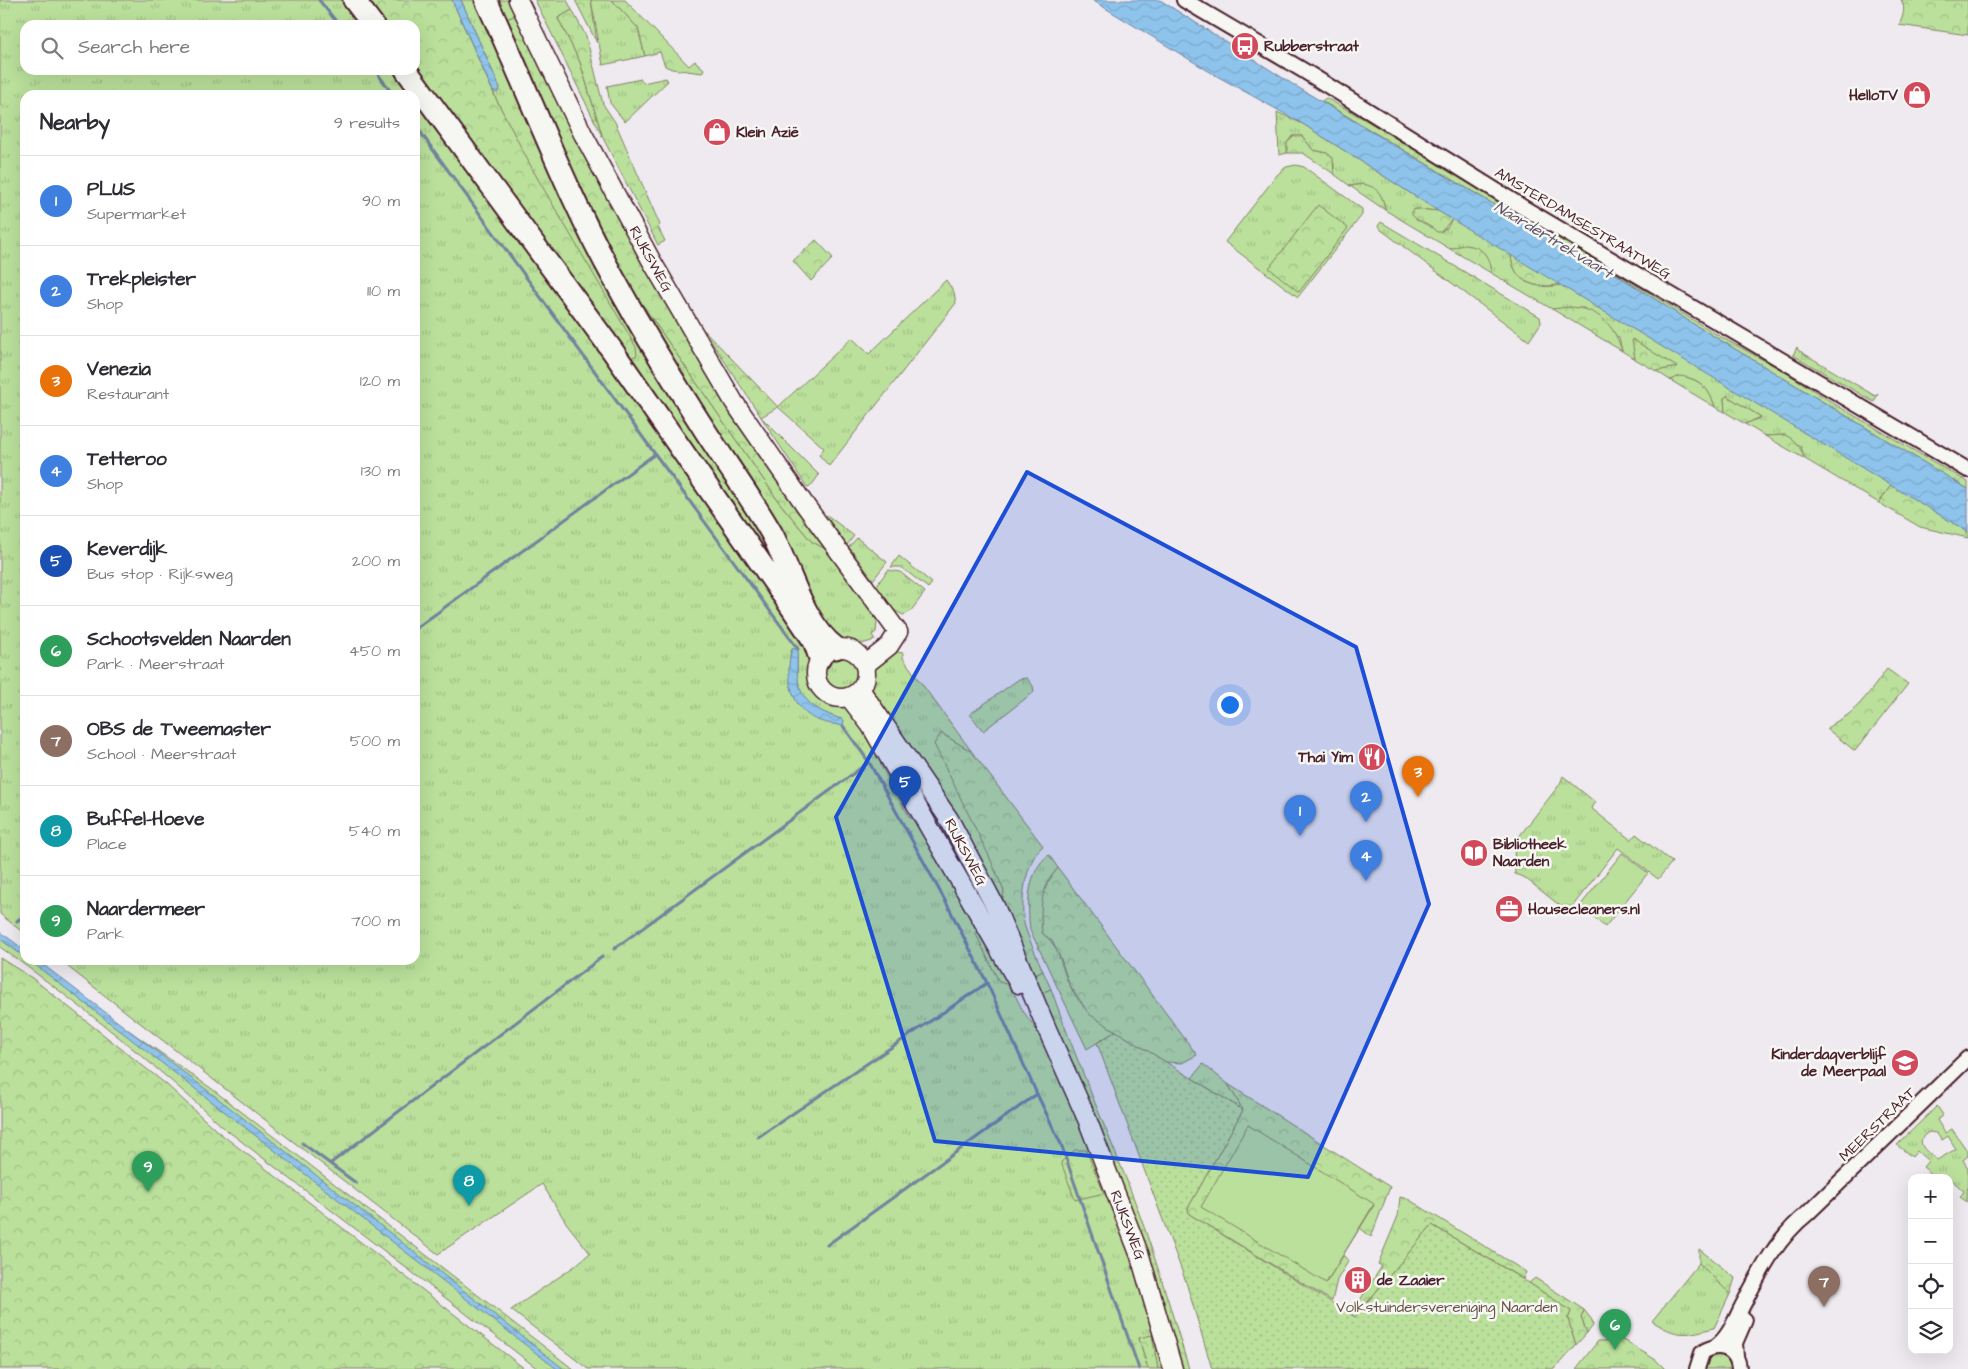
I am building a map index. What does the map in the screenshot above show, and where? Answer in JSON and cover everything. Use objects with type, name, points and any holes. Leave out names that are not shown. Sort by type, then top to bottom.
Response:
[{"type":"highway","points":[[354,0],[369,20]]},
{"type":"highway","points":[[486,0],[532,104],[554,160],[613,277],[670,373],[772,534],[802,602],[820,632],[828,653]]},
{"type":"highway","points":[[410,75],[612,350],[814,641],[828,653]]},
{"type":"main road","name":"RIJKSWEG","points":[[518,0],[583,134],[651,260],[734,402],[805,505],[898,632],[883,638],[862,659]]},
{"type":"main road","points":[[846,648],[862,659],[865,682],[855,693],[840,698],[831,696],[818,683],[816,674],[828,653],[846,648]]},
{"type":"main road","name":"RIJKSWEG","points":[[855,693],[871,726],[1008,966],[1047,1029],[1087,1118],[1140,1256],[1173,1369]]},
{"type":"street","name":"AMSTERDAMSESTRAATWEG","points":[[1184,0],[1306,72],[1524,208],[1968,470]]},
{"type":"street","name":"MEERSTRAAT","points":[[1697,1369],[1702,1354],[1715,1347],[1728,1333],[1776,1246],[1792,1226],[1808,1213],[1968,1058]]},
{"type":"street","name":"MEERSTRAAT","points":[[1737,1363],[1736,1338],[1782,1250],[1808,1213]]},
{"type":"street","points":[[1715,1347],[1727,1349],[1737,1363]]},
{"type":"highlighted area","points":[[1027,472],[1356,647],[1429,904],[1308,1177],[935,1141],[836,817]]},
{"type":"green space","points":[[0,0],[343,0],[358,20],[20,20],[20,75],[401,75],[411,90],[20,90],[20,930],[0,914]]},
{"type":"green space","points":[[367,0],[452,0],[497,101],[535,174],[636,347],[637,355],[627,360],[420,71],[420,20],[382,20]]},
{"type":"green space","points":[[461,0],[478,0],[515,83],[758,519],[796,598],[627,360],[497,101],[493,91],[497,93],[500,88]]},
{"type":"green space","points":[[498,0],[511,0],[518,14],[507,19]]},
{"type":"green space","points":[[535,0],[567,0],[572,10],[558,18],[580,62],[603,138]]},
{"type":"green space","points":[[575,0],[591,0],[597,43]]},
{"type":"green space","points":[[591,0],[612,0],[638,28],[645,56],[603,65]]},
{"type":"green space","points":[[612,0],[625,0],[689,66],[695,61],[704,69],[702,73],[672,69],[665,66],[660,52],[645,56],[638,28]]},
{"type":"green space","points":[[1901,0],[1968,0],[1968,35],[1899,25],[1903,12]]},
{"type":"green space","points":[[572,10],[586,36],[603,104],[615,122],[660,225],[658,227],[665,241],[658,245],[603,138],[580,62],[558,18]]},
{"type":"green space","points":[[518,14],[831,552],[811,541],[779,502],[633,291],[565,158],[507,19]]},
{"type":"green space","points":[[666,78],[668,81],[625,122],[610,103],[607,86],[641,79],[643,83]]},
{"type":"green space","points":[[1326,98],[1364,119],[1721,337],[1782,370],[1838,406],[1968,482],[1968,489],[1695,325],[1600,264],[1583,258],[1322,101]]},
{"type":"green space","points":[[420,102],[806,637],[811,658],[813,681],[818,693],[829,700],[845,704],[879,753],[881,766],[909,816],[928,835],[980,928],[975,932],[1010,985],[1023,1011],[1044,1040],[1109,1193],[1148,1306],[1165,1369],[1158,1369],[1152,1336],[1139,1338],[1148,1369],[588,1369],[511,1310],[575,1266],[590,1253],[567,1224],[542,1184],[438,1254],[65,965],[420,965]],"holes":[[[792,649],[798,649],[799,688],[809,704],[844,720],[803,710],[790,654]]]},
{"type":"green space","points":[[1277,112],[1303,124],[1438,211],[1417,209],[1416,220],[1429,224],[1437,232],[1447,228],[1452,219],[1511,254],[1516,272],[1527,282],[1543,286],[1561,285],[1891,485],[1879,503],[1805,459],[1801,447],[1785,435],[1765,436],[1745,424],[1761,417],[1727,396],[1724,398],[1725,412],[1715,407],[1708,392],[1699,382],[1686,378],[1670,380],[1656,371],[1676,367],[1634,350],[1635,359],[1622,351],[1619,338],[1584,308],[1552,309],[1491,273],[1490,263],[1463,245],[1450,249],[1385,210],[1384,203],[1363,184],[1350,186],[1334,174],[1334,164],[1327,153],[1313,150],[1302,136],[1292,136],[1287,143],[1287,153],[1279,155]]},
{"type":"green space","points":[[1293,136],[1302,136],[1313,150],[1327,153],[1333,158],[1334,174],[1303,153],[1287,153],[1287,143]]},
{"type":"green space","points":[[1296,165],[1304,167],[1362,209],[1362,215],[1298,297],[1225,242],[1277,175],[1286,167]]},
{"type":"green space","points":[[1363,184],[1379,192],[1385,210],[1350,186]]},
{"type":"green space","points":[[1318,205],[1348,228],[1299,292],[1269,268]]},
{"type":"green space","points":[[1412,210],[1438,211],[1452,219],[1441,232],[1437,232],[1412,215]]},
{"type":"green space","points":[[1381,222],[1540,317],[1541,323],[1529,341],[1380,229],[1378,226]]},
{"type":"green space","points":[[816,240],[833,258],[811,281],[793,261]]},
{"type":"green space","points":[[1463,245],[1475,247],[1483,252],[1491,273],[1450,249]]},
{"type":"green space","points":[[1511,254],[1561,284],[1543,286],[1527,282],[1516,272]]},
{"type":"green space","points":[[946,280],[954,292],[956,303],[829,466],[819,455],[824,448],[778,407],[852,338],[869,354]]},
{"type":"green space","points":[[633,291],[779,502],[811,541],[831,552],[877,621],[876,632],[872,635],[875,640],[858,645],[834,640],[727,447]]},
{"type":"green space","points":[[1569,307],[1588,310],[1603,319],[1619,341],[1622,351],[1552,309]]},
{"type":"green space","points":[[704,330],[778,407],[761,417]]},
{"type":"green space","points":[[1632,339],[1677,367],[1656,371],[1635,359]]},
{"type":"green space","points":[[1797,347],[1798,350],[1875,396],[1878,394],[1874,402],[1793,355]]},
{"type":"green space","points":[[1680,376],[1693,379],[1703,386],[1710,395],[1715,407],[1670,380]]},
{"type":"green space","points":[[1727,396],[1761,417],[1745,424],[1725,412],[1724,398]]},
{"type":"green space","points":[[761,417],[819,475],[811,486],[807,487]]},
{"type":"green space","points":[[1785,435],[1797,444],[1805,459],[1765,436]]},
{"type":"green space","points":[[1891,485],[1968,532],[1968,538],[1920,527],[1879,503]]},
{"type":"green space","points":[[826,516],[854,536],[847,545]]},
{"type":"green space","points":[[857,538],[887,562],[873,580],[849,547]]},
{"type":"green space","points":[[899,556],[932,583],[928,588],[901,567],[891,567]]},
{"type":"green space","points":[[888,570],[900,572],[925,592],[910,612],[903,615],[894,610],[876,586]]},
{"type":"green space","points":[[897,652],[903,653],[903,658],[972,752],[941,733],[1004,891],[1001,910],[869,687],[874,667]]},
{"type":"green space","points":[[841,654],[854,660],[860,673],[854,686],[841,692],[828,686],[822,673],[828,660]]},
{"type":"green space","points":[[1887,669],[1908,684],[1855,751],[1827,729],[1855,708]]},
{"type":"green space","points":[[1027,678],[1033,686],[1034,692],[983,731],[970,714],[1019,679]]},
{"type":"green space","points":[[941,733],[972,752],[1043,846],[1037,853],[1028,872],[1023,896],[1025,927],[1043,971],[1031,977],[1001,910],[1004,891],[989,856],[934,744]]},
{"type":"green space","points":[[1563,776],[1595,802],[1591,808],[1631,840],[1636,834],[1672,862],[1658,879],[1618,848],[1568,912],[1525,878],[1515,874],[1514,843],[1560,784]]},
{"type":"green space","points":[[1622,853],[1648,873],[1605,927],[1580,906]]},
{"type":"green space","points":[[1049,855],[1058,868],[1047,882],[1042,933],[1057,950],[1066,977],[1073,992],[1083,1006],[1116,1031],[1087,1049],[1030,930],[1030,889],[1036,870]]},
{"type":"green space","points":[[1058,868],[1197,1055],[1182,1063],[1165,1062],[1089,1014],[1069,984],[1061,959],[1052,941],[1042,933],[1042,899],[1048,883]]},
{"type":"green space","points":[[980,928],[1010,985],[999,982],[975,932]]},
{"type":"green space","points":[[0,939],[20,953],[20,962],[0,947]]},
{"type":"green space","points":[[0,958],[32,978],[167,1085],[217,1131],[525,1369],[0,1369]]},
{"type":"green space","points":[[24,965],[36,965],[212,1089],[573,1369],[538,1369],[224,1128],[115,1034]]},
{"type":"green space","points":[[1043,971],[1051,989],[1039,994],[1031,977]]},
{"type":"green space","points":[[1051,989],[1136,1204],[1189,1369],[1177,1369],[1039,994]]},
{"type":"green space","name":"Volkstuindersvereniging Naarden","points":[[1116,1031],[1243,1110],[1188,1208],[1189,1214],[1355,1317],[1432,1225],[1529,1283],[1571,1311],[1568,1319],[1576,1345],[1554,1369],[1212,1369],[1186,1282],[1097,1043]]},
{"type":"green space","points":[[1203,1064],[1228,1084],[1243,1110],[1192,1078]]},
{"type":"green space","points":[[1228,1084],[1390,1187],[1371,1237],[1360,1228],[1374,1205],[1326,1283],[1343,1256],[1349,1260],[1337,1280],[1332,1301],[1189,1214],[1188,1208],[1243,1110]]},
{"type":"green space","points":[[1937,1106],[1943,1115],[1937,1120],[1945,1133],[1952,1129],[1968,1152],[1968,1156],[1963,1160],[1968,1168],[1967,1202],[1960,1197],[1964,1191],[1953,1181],[1953,1174],[1932,1174],[1923,1167],[1928,1161],[1917,1151],[1912,1157],[1897,1145]],"holes":[[[1929,1132],[1936,1133],[1942,1140],[1948,1136],[1956,1149],[1937,1160],[1921,1143],[1924,1136]]]},
{"type":"green space","points":[[1248,1125],[1374,1204],[1326,1283],[1201,1207]]},
{"type":"green space","points":[[1075,1150],[1086,1150],[1104,1193],[1075,1200],[1061,1162]]},
{"type":"green space","points":[[1400,1197],[1408,1199],[1526,1272],[1523,1279],[1432,1225],[1355,1317],[1351,1314],[1382,1266],[1378,1264],[1398,1216]]},
{"type":"green space","points":[[1699,1249],[1735,1278],[1730,1294],[1699,1263]]},
{"type":"green space","points":[[1699,1263],[1730,1294],[1714,1328],[1682,1334],[1652,1321]]},
{"type":"green space","points":[[1535,1278],[1584,1310],[1581,1318],[1587,1333],[1576,1345],[1568,1319],[1571,1311],[1529,1283]]},
{"type":"green space","points":[[1584,1310],[1592,1320],[1593,1326],[1587,1333],[1581,1318]]},
{"type":"green space","points":[[1152,1335],[1158,1369],[1148,1369],[1139,1338]]},
{"type":"green space","points":[[1623,1340],[1656,1360],[1665,1369],[1576,1369],[1598,1341]]},
{"type":"green space","points":[[1717,1353],[1729,1360],[1731,1369],[1704,1369],[1706,1360]]},
{"type":"water","points":[[452,0],[461,0],[500,88],[499,91],[493,91]]},
{"type":"water","points":[[1092,0],[1160,0],[1294,85],[1583,258],[1600,264],[1695,325],[1968,489],[1968,532],[1438,211],[1303,124],[1215,75]]},
{"type":"water","points":[[792,649],[798,649],[798,676],[804,696],[819,709],[844,720],[843,726],[823,722],[810,716],[802,710],[796,701],[792,691],[789,670]]},
{"type":"water","points":[[0,932],[20,946],[20,953],[0,939]]},
{"type":"water","points":[[35,965],[44,965],[220,1100],[564,1369],[557,1369]]},
{"type":"waterway","points":[[319,0],[335,20]]},
{"type":"waterway","points":[[379,75],[389,90]]},
{"type":"waterway","points":[[420,132],[655,454]]},
{"type":"waterway","points":[[420,625],[655,454],[798,649]]},
{"type":"waterway","points":[[843,726],[869,762],[948,906],[987,983],[1037,1094]]},
{"type":"waterway","points":[[614,949],[869,762]]},
{"type":"waterway","points":[[331,1163],[602,957]]},
{"type":"waterway","points":[[758,1137],[987,983]]},
{"type":"waterway","points":[[827,1245],[1037,1094],[1061,1144],[1139,1369]]},
{"type":"waterway","points":[[302,1143],[356,1183]]},
{"type":"place","name":"Rubberstraat","points":[[1245,46]]},
{"type":"place","name":"HelloTV","points":[[1917,95]]},
{"type":"place","name":"Klein Azië","points":[[717,132]]},
{"type":"place","name":"Thai Yim","points":[[1372,757]]},
{"type":"place","name":"Venezia","points":[[1418,797]]},
{"type":"place","name":"Keverdijk","points":[[905,807]]},
{"type":"place","name":"Trekpleister","points":[[1366,822]]},
{"type":"place","name":"PLUS","points":[[1300,836]]},
{"type":"place","name":"Bibliotheek Naarden","points":[[1474,853]]},
{"type":"place","name":"Tetteroo","points":[[1366,881]]},
{"type":"place","name":"Housecleaners.nl","points":[[1509,909]]},
{"type":"place","name":"Kinderdagverblijf de Meerpaal","points":[[1905,1063]]},
{"type":"place","name":"Naardermeer","points":[[148,1192]]},
{"type":"place","name":"Buffel-Hoeve","points":[[469,1206]]},
{"type":"place","name":"de Zaaier","points":[[1358,1280]]},
{"type":"place","name":"OBS de Tweemaster","points":[[1824,1307]]},
{"type":"place","name":"Schootsvelden Naarden","points":[[1615,1350]]},
{"type":"water label","name":"Naardertrekvaart","points":[[1554,239]]}]
